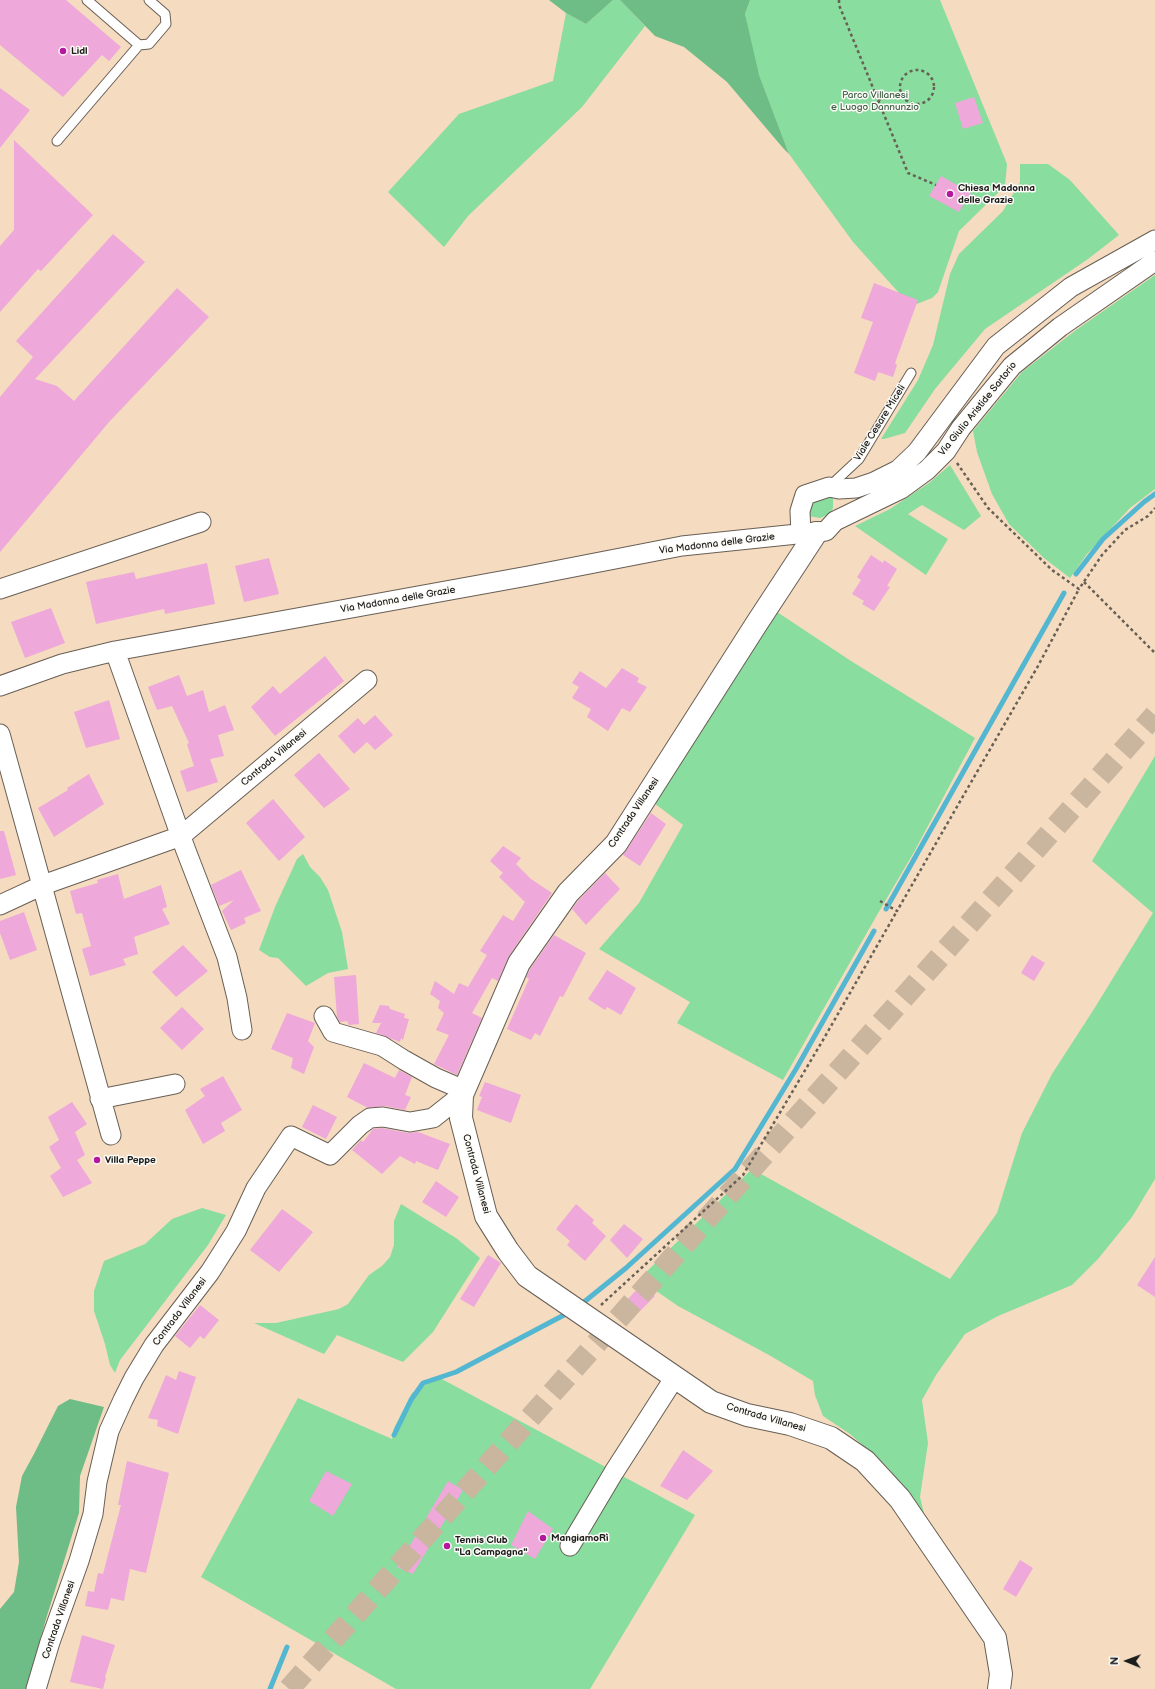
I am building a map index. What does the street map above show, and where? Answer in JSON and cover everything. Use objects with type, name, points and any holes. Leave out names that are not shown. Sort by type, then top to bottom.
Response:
[{"type":"street","points":[[809,534],[800,511],[805,495],[834,488],[856,488],[874,482],[898,470],[917,452],[996,346],[1071,287],[1155,240]]},
{"type":"street","name":"Via Giulio Aristide Sartorio","points":[[809,534],[826,531],[835,521],[901,489],[926,470],[946,450],[961,428],[1012,366],[1060,327],[1155,261]]},
{"type":"street","points":[[834,488],[835,521]]},
{"type":"street","points":[[0,589],[202,522]]},
{"type":"street","name":"Via Madonna delle Grazie","points":[[0,686],[62,664],[115,651],[528,576],[682,546],[809,534]]},
{"type":"street","name":"Contrada Villanesi","points":[[809,534],[757,623],[616,844],[568,893],[519,963],[463,1092],[461,1118],[486,1216],[508,1251],[527,1276],[710,1402],[747,1415],[790,1424],[831,1438],[865,1460],[900,1499],[995,1638],[1001,1674],[999,1689]]},
{"type":"street","points":[[115,651],[181,836],[227,957],[238,998],[242,1030]]},
{"type":"street","name":"Contrada Villanesi","points":[[0,906],[43,885],[181,836],[367,680]]},
{"type":"street","points":[[0,734],[43,885],[100,1100],[111,1136]]},
{"type":"street","points":[[324,1016],[333,1032],[382,1046],[404,1060],[463,1092]]},
{"type":"street","points":[[100,1100],[175,1084]]},
{"type":"street","name":"Contrada Villanesi","points":[[36,1689],[50,1642],[79,1561],[93,1514],[97,1482],[109,1431],[123,1400],[134,1378],[154,1345],[210,1272],[236,1231],[256,1188],[291,1136],[330,1155],[360,1125],[370,1118],[383,1117],[410,1122],[433,1118],[463,1092]]},
{"type":"street","points":[[570,1546],[614,1472],[676,1378]]},
{"type":"lane","points":[[87,0],[139,45]]},
{"type":"lane","points":[[58,141],[139,45],[149,44],[166,24],[165,14],[149,0]]},
{"type":"lane","name":"Viale Cesare Miceli","points":[[834,488],[859,459],[911,372]]},
{"type":"path","points":[[839,0],[838,5],[908,173],[936,185]]},
{"type":"path","points":[[912,71],[922,71],[927,73],[933,81],[934,87],[931,97],[922,103],[911,103],[903,97],[901,92],[901,81],[907,73],[912,71]]},
{"type":"path","points":[[878,100],[901,92]]},
{"type":"path","points":[[946,450],[988,508],[1052,570],[1079,589]]},
{"type":"path","points":[[587,1316],[657,1255],[743,1175],[823,1040],[1038,666],[1079,589],[1102,555],[1125,530],[1148,516],[1155,508]]},
{"type":"path","points":[[1084,582],[1155,653]]},
{"type":"path","points":[[880,901],[896,911]]},
{"type":"green space","points":[[549,0],[613,0],[586,24],[566,13]]},
{"type":"green space","points":[[613,0],[620,0],[645,26],[582,107],[468,216],[444,247],[388,192],[459,114],[553,81],[566,13],[586,24]]},
{"type":"green space","points":[[620,0],[750,0],[745,14],[759,75],[789,154],[727,82],[684,47],[655,36]]},
{"type":"green space","name":"Parco Villanesi e Luogo Dannunzio","points":[[750,0],[940,0],[1007,164],[1005,186],[959,231],[938,292],[932,298],[914,305],[909,304],[853,242],[789,154],[755,65],[745,14]]},
{"type":"green space","points":[[1020,164],[1048,164],[1070,180],[1119,235],[1088,259],[985,329],[935,389],[905,433],[881,439],[918,380],[933,345],[950,274],[959,254],[1003,211],[1020,182]]},
{"type":"green space","points":[[1155,275],[1155,489],[1130,508],[1087,554],[1070,578],[1044,558],[1009,524],[992,494],[977,452],[973,431],[1022,372],[1076,330]]},
{"type":"green space","points":[[950,465],[981,516],[964,530],[922,505],[908,514],[948,539],[926,575],[855,526],[890,509],[929,483]]},
{"type":"green space","points":[[833,496],[833,508],[830,514],[820,518],[808,516],[808,499]]},
{"type":"green space","points":[[777,612],[851,661],[975,738],[914,852],[783,1080],[677,1023],[690,1002],[599,949],[639,903],[683,825],[654,803]]},
{"type":"green space","points":[[1155,756],[1155,1179],[1132,1217],[1098,1259],[1072,1285],[998,1316],[965,1334],[936,1375],[922,1400],[928,1443],[920,1497],[929,1534],[901,1483],[885,1465],[850,1434],[823,1416],[815,1395],[813,1381],[769,1355],[678,1306],[639,1279],[752,1169],[950,1279],[997,1213],[1022,1133],[1052,1074],[1153,913],[1092,861]]},
{"type":"green space","points":[[303,854],[310,867],[320,877],[328,890],[342,932],[348,969],[328,973],[306,986],[278,958],[270,957],[259,950],[275,907],[297,859]]},
{"type":"green space","points":[[401,1204],[456,1238],[480,1258],[433,1332],[403,1362],[337,1335],[324,1354],[254,1323],[276,1323],[339,1309],[348,1304],[369,1275],[382,1266],[390,1257],[394,1245],[394,1221]]},
{"type":"green space","points":[[202,1208],[226,1215],[208,1245],[120,1360],[115,1373],[110,1365],[94,1311],[94,1291],[104,1261],[145,1244],[172,1219]]},
{"type":"green space","name":"Tennis Club \"La Campagna\"","points":[[438,1377],[695,1515],[590,1689],[396,1689],[201,1577],[298,1398],[392,1439],[394,1428],[412,1393]]},
{"type":"green space","points":[[70,1399],[104,1407],[80,1476],[79,1513],[46,1619],[30,1677],[29,1689],[0,1689],[0,1609],[14,1592],[19,1562],[16,1507],[22,1476],[58,1406]]},
{"type":"building","name":"Lidl","points":[[0,0],[66,0],[121,47],[109,61],[102,55],[63,97],[0,45]]},
{"type":"building","points":[[0,88],[30,110],[0,148]]},
{"type":"building","points":[[974,97],[983,123],[963,129],[955,103]]},
{"type":"building","points":[[14,140],[93,215],[41,271],[38,269],[0,312],[0,246],[14,230]]},
{"type":"building","name":"Chiesa Madonna delle Grazie","points":[[941,176],[971,193],[959,212],[929,196]]},
{"type":"building","points":[[113,234],[145,262],[35,379],[57,386],[74,401],[177,288],[209,317],[109,422],[0,552],[0,397],[33,357],[16,341]]},
{"type":"building","points":[[874,283],[918,300],[895,363],[897,365],[893,377],[878,372],[875,381],[854,373],[873,322],[861,318]]},
{"type":"building","points":[[871,555],[883,563],[884,560],[897,569],[887,586],[890,587],[874,611],[862,604],[864,601],[852,594],[861,580],[857,577]]},
{"type":"building","points":[[269,558],[279,594],[244,602],[235,566]]},
{"type":"building","points":[[207,563],[215,604],[165,614],[164,609],[96,624],[86,582],[134,572],[136,579]]},
{"type":"building","points":[[51,608],[65,643],[25,658],[11,622]]},
{"type":"building","points":[[325,656],[344,681],[275,736],[251,707],[273,686],[280,694]]},
{"type":"building","points":[[622,668],[639,678],[637,682],[647,687],[630,712],[622,708],[608,731],[587,717],[591,709],[572,698],[579,687],[572,683],[580,671],[606,688]]},
{"type":"building","points":[[179,675],[187,696],[203,690],[209,712],[225,705],[234,730],[218,735],[224,756],[210,759],[218,782],[187,792],[180,771],[194,766],[187,744],[189,743],[172,706],[157,710],[148,687]]},
{"type":"building","points":[[109,700],[120,739],[86,748],[74,712]]},
{"type":"building","points":[[375,715],[393,735],[375,750],[367,742],[354,754],[338,736],[358,718],[364,725]]},
{"type":"building","points":[[319,753],[350,789],[324,808],[294,775]]},
{"type":"building","points":[[89,774],[104,804],[54,837],[38,808],[68,790],[67,788]]},
{"type":"building","points":[[273,799],[305,837],[279,861],[246,823]]},
{"type":"building","points":[[651,813],[666,824],[640,866],[623,855]]},
{"type":"building","points":[[0,831],[4,831],[16,875],[0,879]]},
{"type":"building","points":[[503,846],[521,858],[516,864],[531,879],[552,893],[509,956],[498,981],[492,978],[472,1013],[482,1018],[457,1075],[434,1064],[449,1035],[436,1030],[444,1013],[438,1008],[440,1001],[430,994],[435,981],[454,994],[459,983],[468,987],[487,955],[480,951],[503,915],[513,921],[525,902],[499,877],[503,873],[490,861]]},
{"type":"building","points":[[241,870],[261,911],[244,918],[246,923],[231,930],[222,911],[234,900],[219,906],[211,885]]},
{"type":"building","points":[[605,873],[620,889],[586,925],[572,909]]},
{"type":"building","points":[[118,874],[124,899],[161,885],[167,907],[162,909],[170,924],[134,937],[138,954],[123,959],[126,965],[90,976],[82,949],[91,946],[82,913],[76,914],[70,891],[98,883],[97,880]]},
{"type":"building","points":[[24,912],[37,950],[10,960],[0,933],[0,921]]},
{"type":"building","points":[[554,935],[586,953],[563,997],[560,996],[540,1036],[535,1033],[531,1040],[507,1029],[529,979],[526,977],[530,969]]},
{"type":"building","points":[[183,945],[208,971],[176,997],[152,972]]},
{"type":"building","points":[[1032,955],[1045,963],[1034,981],[1021,973]]},
{"type":"building","points":[[607,970],[636,988],[621,1015],[607,1007],[605,1010],[588,999]]},
{"type":"building","points":[[356,975],[359,1024],[349,1025],[347,1021],[340,1022],[337,1017],[334,977]]},
{"type":"building","points":[[380,1005],[389,1006],[390,1009],[405,1014],[404,1018],[409,1019],[403,1040],[401,1038],[400,1042],[376,1033],[381,1023],[372,1023]]},
{"type":"building","points":[[182,1007],[204,1029],[182,1050],[160,1028]]},
{"type":"building","points":[[287,1013],[315,1023],[308,1041],[314,1047],[304,1074],[291,1068],[293,1058],[271,1049]]},
{"type":"building","points":[[364,1063],[395,1078],[399,1070],[412,1077],[405,1095],[411,1097],[405,1110],[385,1106],[368,1108],[347,1097]]},
{"type":"building","points":[[223,1076],[242,1110],[221,1123],[225,1131],[203,1144],[185,1110],[205,1096],[200,1089]]},
{"type":"building","points":[[485,1082],[521,1095],[511,1123],[477,1110],[482,1097],[479,1096]]},
{"type":"building","points":[[72,1102],[87,1124],[75,1132],[85,1155],[77,1160],[92,1183],[63,1197],[50,1176],[61,1168],[49,1147],[59,1140],[48,1117]]},
{"type":"building","points":[[313,1105],[337,1117],[326,1139],[302,1127]]},
{"type":"building","points":[[382,1128],[408,1133],[418,1132],[450,1144],[438,1170],[416,1161],[415,1164],[400,1156],[382,1174],[352,1150],[361,1140],[363,1142],[373,1129]]},
{"type":"building","points":[[436,1181],[459,1197],[446,1217],[422,1202]]},
{"type":"building","points":[[576,1204],[594,1220],[592,1223],[606,1236],[585,1261],[567,1245],[570,1241],[556,1229]]},
{"type":"building","points":[[282,1209],[313,1232],[279,1272],[250,1250]]},
{"type":"building","points":[[624,1224],[643,1239],[627,1258],[610,1240]]},
{"type":"building","points":[[488,1255],[501,1263],[474,1307],[460,1299]]},
{"type":"building","points":[[1155,1257],[1155,1297],[1137,1285]]},
{"type":"building","points":[[641,1285],[655,1296],[640,1311],[627,1300]]},
{"type":"building","points":[[200,1305],[219,1320],[204,1339],[200,1336],[190,1348],[175,1336]]},
{"type":"building","points":[[179,1371],[196,1377],[178,1434],[157,1426],[158,1420],[148,1418],[166,1375],[176,1380]]},
{"type":"building","points":[[683,1450],[713,1471],[687,1500],[660,1486]]},
{"type":"building","points":[[127,1461],[169,1473],[146,1573],[130,1569],[124,1601],[111,1598],[108,1610],[85,1606],[88,1591],[94,1592],[98,1573],[103,1574],[121,1505],[118,1505]]},
{"type":"building","points":[[326,1471],[352,1484],[333,1516],[309,1501]]},
{"type":"building","points":[[448,1481],[463,1490],[413,1574],[397,1567]]},
{"type":"building","points":[[528,1511],[553,1529],[535,1559],[511,1545]]},
{"type":"building","points":[[1020,1560],[1033,1568],[1016,1597],[1003,1589]]},
{"type":"building","points":[[82,1635],[115,1645],[105,1677],[103,1689],[70,1682]]},
{"type":"waterway","points":[[1076,574],[1103,539],[1155,494]]},
{"type":"waterway","points":[[886,909],[1064,593]]},
{"type":"waterway","points":[[584,1302],[626,1268],[735,1169],[796,1069],[874,931]]},
{"type":"waterway","points":[[394,1435],[411,1400],[423,1383],[456,1372],[564,1315]]},
{"type":"waterway","points":[[270,1689],[287,1647]]},
{"type":"tunnel","points":[[289,1689],[1155,715]]},
{"type":"place","name":"Lidl","points":[[63,51]]},
{"type":"place","name":"Chiesa Madonna delle Grazie","points":[[950,194]]},
{"type":"place","name":"Villa Peppe","points":[[97,1160]]},
{"type":"place","name":"MangiamoRì","points":[[543,1538]]},
{"type":"place","name":"Tennis Club \"La Campagna\"","points":[[447,1546]]}]
